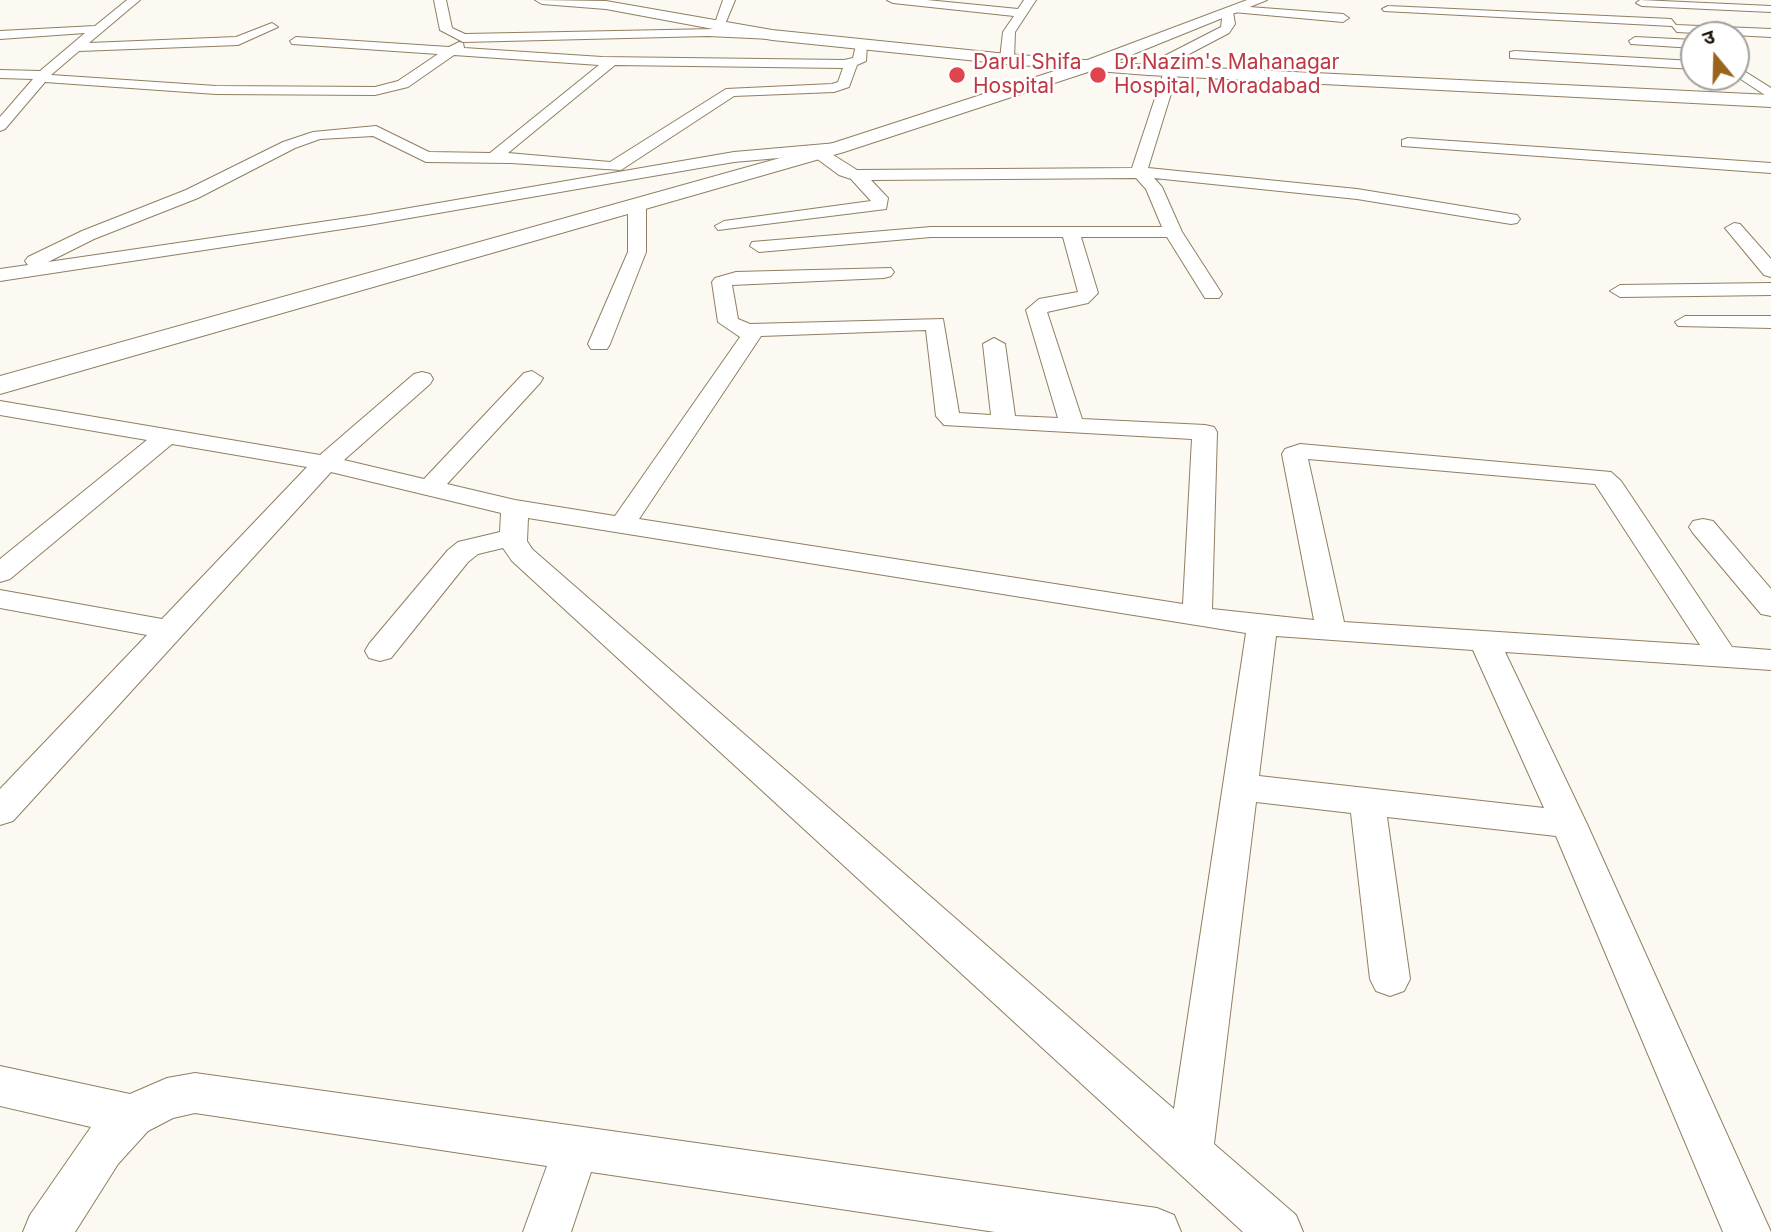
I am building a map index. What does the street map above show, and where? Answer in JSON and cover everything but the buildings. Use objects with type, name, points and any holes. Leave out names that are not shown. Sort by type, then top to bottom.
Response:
[{"type":"street","points":[[0,126],[43,76],[134,0]]},
{"type":"street","points":[[440,0],[446,30],[471,39],[708,32],[772,35],[1007,59],[1148,70],[1771,101]]},
{"type":"street","points":[[542,0],[606,5],[772,35]]},
{"type":"street","points":[[720,26],[729,0]]},
{"type":"street","points":[[893,0],[1021,13]]},
{"type":"street","points":[[1007,59],[1009,32],[1030,0]]},
{"type":"street","points":[[0,385],[828,150],[1088,66],[1260,0]]},
{"type":"street","points":[[1624,2],[1771,9]]},
{"type":"street","points":[[1647,2],[1680,29]]},
{"type":"street","points":[[1388,9],[1680,33]]},
{"type":"street","points":[[1231,11],[1343,18]]},
{"type":"street","points":[[1148,70],[1225,30],[1231,11]]},
{"type":"street","points":[[77,47],[238,41],[272,27]]},
{"type":"street","points":[[0,35],[98,29]]},
{"type":"street","points":[[1750,33],[1771,33]]},
{"type":"street","points":[[1618,41],[1680,35]]},
{"type":"street","points":[[0,74],[216,90],[314,93],[387,89],[403,84],[471,39]]},
{"type":"street","points":[[1750,39],[1771,40]]},
{"type":"street","points":[[296,41],[612,61],[851,64],[859,61],[861,44]]},
{"type":"street","points":[[1515,55],[1680,64]]},
{"type":"street","points":[[510,158],[498,155],[499,151],[533,127],[612,61]]},
{"type":"street","points":[[613,167],[735,90],[834,88],[844,84],[851,64]]},
{"type":"street","points":[[1139,172],[1171,71]]},
{"type":"street","points":[[1750,80],[1771,95]]},
{"type":"street","points":[[343,131],[385,110],[387,89]]},
{"type":"street","points":[[6,274],[88,235],[192,194],[304,138],[343,131],[376,131],[420,154],[436,158],[510,158],[653,171]]},
{"type":"street","points":[[1408,143],[1771,168]]},
{"type":"street","points":[[6,274],[369,220],[734,157],[828,150]]},
{"type":"street","points":[[828,150],[845,172],[857,176],[1139,172],[1357,194],[1511,219]]},
{"type":"street","points":[[1139,172],[1154,187],[1173,232],[1212,294]]},
{"type":"street","points":[[724,226],[880,205],[879,198],[857,176]]},
{"type":"street","points":[[598,344],[637,253],[637,205]]},
{"type":"street","points":[[1734,228],[1771,271]]},
{"type":"street","points":[[759,246],[886,234],[1070,230],[1173,232]]},
{"type":"street","points":[[1070,230],[1088,293],[1082,299],[1046,303],[1036,310],[1072,425]]},
{"type":"street","points":[[884,272],[726,280],[722,285],[728,322],[747,330],[936,323],[948,416],[958,422],[1205,432],[1197,616]]},
{"type":"street","points":[[1620,291],[1761,289],[1771,298]]},
{"type":"street","points":[[1685,323],[1771,322]]},
{"type":"street","points":[[622,525],[751,337],[747,330]]},
{"type":"street","points":[[994,344],[1004,423]]},
{"type":"street","points":[[429,488],[532,378]]},
{"type":"street","points":[[0,812],[325,463],[422,379]]},
{"type":"street","points":[[0,408],[325,463],[429,488],[514,523],[622,525],[1262,626],[1771,660]]},
{"type":"street","points":[[0,573],[167,436]]},
{"type":"street","points":[[1331,630],[1294,454],[1300,451],[1602,477],[1608,481],[1722,656]]},
{"type":"street","points":[[380,651],[457,556],[514,523]]},
{"type":"street","points":[[514,523],[522,555],[1279,1232]]},
{"type":"street","points":[[1703,527],[1771,607]]},
{"type":"street","points":[[0,599],[170,630]]},
{"type":"street","points":[[1190,1153],[1262,626]]},
{"type":"street","points":[[1484,640],[1569,824],[1748,1232]]},
{"type":"street","points":[[1240,787],[1569,824]]},
{"type":"street","points":[[1367,801],[1391,979]]},
{"type":"street","points":[[0,1086],[132,1116]]},
{"type":"street","points":[[47,1232],[102,1148],[132,1116],[167,1099],[195,1093],[1157,1232]]},
{"type":"street","points":[[547,1232],[576,1147]]},
{"type":"place","name":"Darul Shifa Hospital","points":[[957,75]]},
{"type":"place","name":"Dr.Nazim's Mahanagar Hospital, Moradabad","points":[[1098,75]]}]
